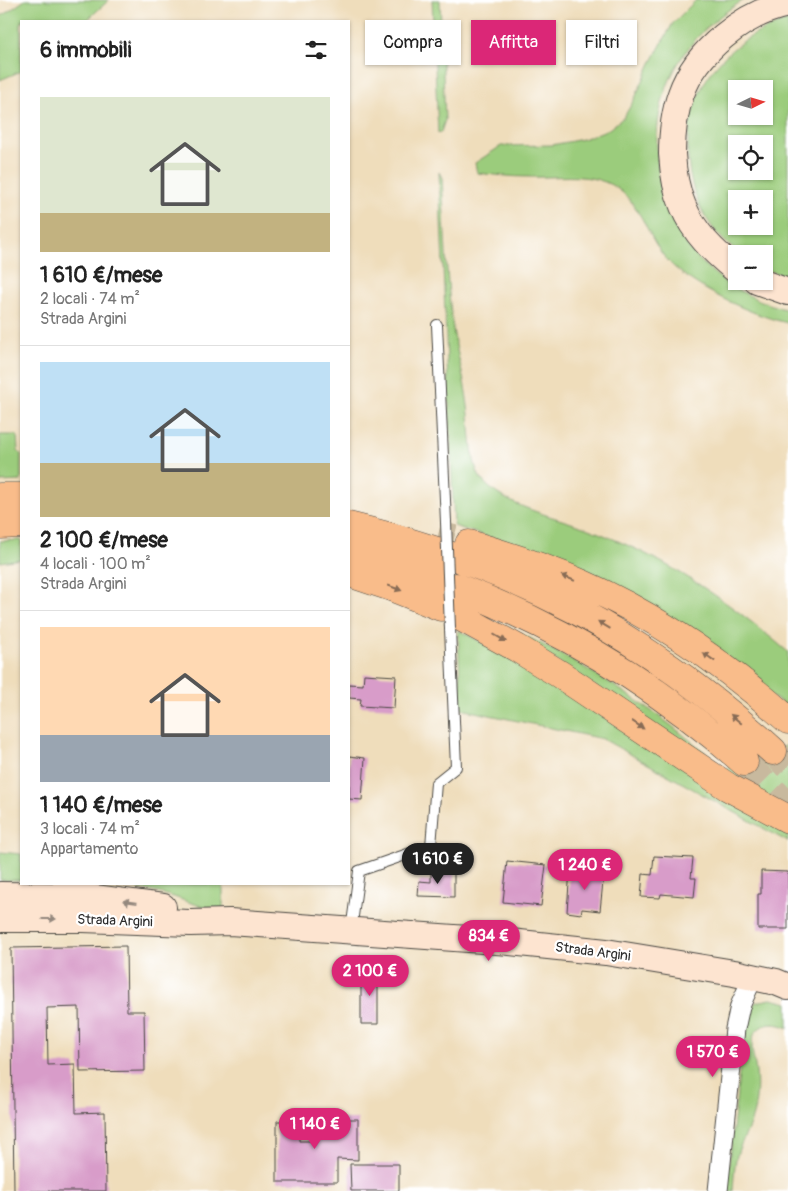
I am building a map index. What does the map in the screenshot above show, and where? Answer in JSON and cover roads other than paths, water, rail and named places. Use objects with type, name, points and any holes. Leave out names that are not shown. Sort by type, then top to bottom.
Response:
[{"type":"highway","points":[[0,497],[20,497]]},
{"type":"highway","points":[[350,519],[446,532],[563,576],[622,603],[702,652],[750,688],[788,720]]},
{"type":"highway","points":[[0,525],[20,524]]},
{"type":"highway","points":[[350,526],[429,547],[468,561],[527,585],[583,613],[619,634],[686,679],[721,706],[772,751]]},
{"type":"highway","points":[[350,554],[394,566],[497,636],[561,674],[728,787],[788,819]]},
{"type":"highway","points":[[350,573],[449,604],[533,620],[608,660],[682,711],[744,762]]},
{"type":"main road","points":[[728,263],[700,236],[682,206],[672,161],[672,142],[677,107],[681,92],[690,76],[703,57],[717,42],[749,19],[766,10],[788,4]]},
{"type":"main road","points":[[773,287],[788,292]]},
{"type":"main road","name":"Strada Argini","points":[[0,895],[54,895],[105,898],[186,912],[230,922]]},
{"type":"main road","name":"Strada Argini","points":[[0,919],[83,919],[190,923],[230,922],[537,945],[606,952],[776,982]]},
{"type":"street","points":[[718,1191],[734,1030],[740,1006],[776,982]]},
{"type":"lane","points":[[351,931],[359,871],[431,846],[436,783],[456,767],[437,325]]},
{"type":"tunnel","points":[[438,535],[454,539]]},
{"type":"tunnel","points":[[773,751],[788,766]]},
{"type":"tunnel","points":[[744,762],[788,806]]}]
